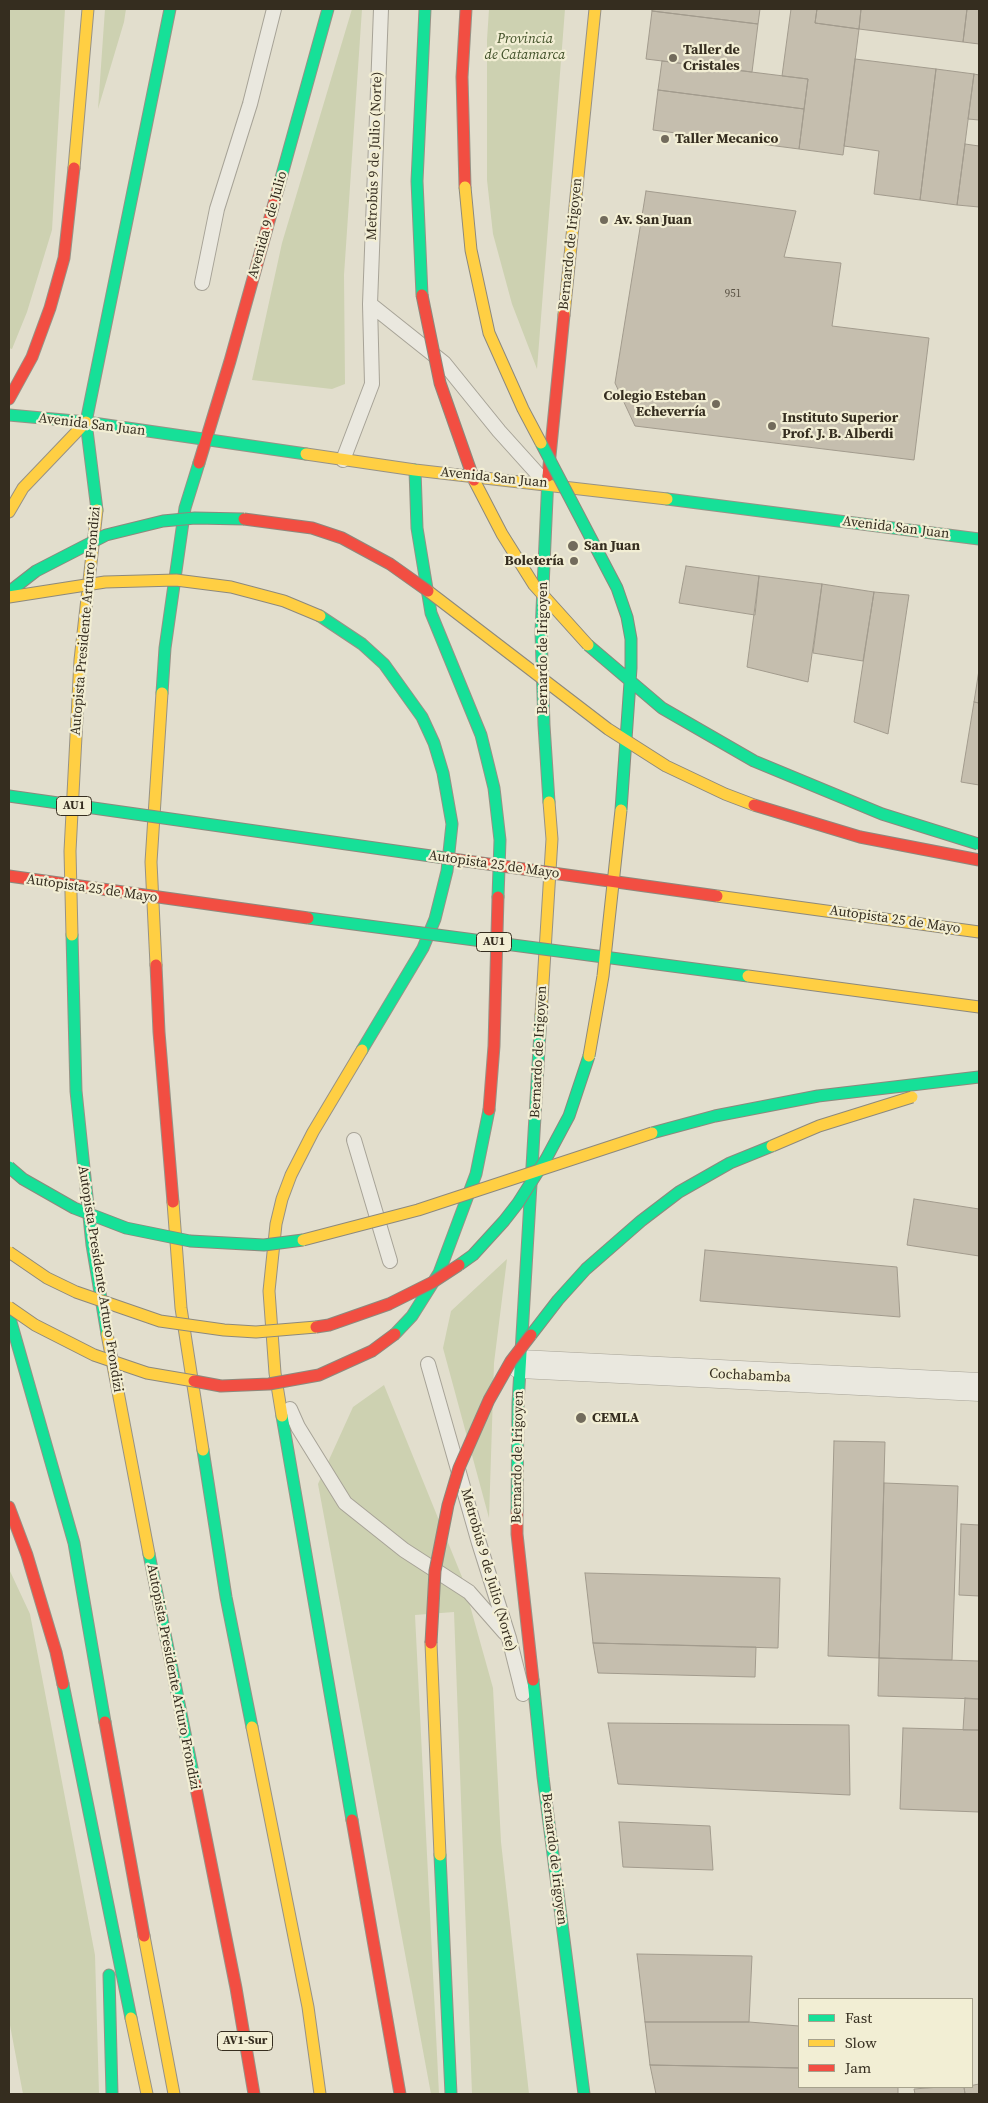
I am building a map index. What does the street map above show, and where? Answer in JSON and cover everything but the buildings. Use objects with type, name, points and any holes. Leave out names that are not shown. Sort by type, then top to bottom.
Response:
[{"type":"main road","points":[[9,398],[32,357],[50,308],[64,258],[70,212],[88,9]]},
{"type":"main road","points":[[9,512],[23,488],[86,422],[170,9]]},
{"type":"main road","name":"Avenida 9 de Julio","points":[[205,440],[233,351],[328,9]]},
{"type":"main road","points":[[424,9],[417,181],[422,294],[440,383],[477,488],[502,534],[534,585],[594,651],[662,708],[705,734],[754,761],[882,814],[979,845]]},
{"type":"main road","points":[[9,1252],[47,1278],[105,1303],[160,1321],[224,1330],[280,1332],[329,1325],[389,1304],[447,1274],[473,1255],[504,1221],[546,1159],[570,1116],[590,1054],[605,956],[622,803],[631,668],[629,627],[617,588],[523,409],[498,355],[487,323],[474,269],[467,213],[462,77],[466,9]]},
{"type":"main road","name":"Bernardo de Irigoyen","points":[[584,2094],[543,1777],[517,1534],[520,1364],[552,839],[544,725],[541,632],[546,484],[595,9]]},
{"type":"main road","name":"Avenida San Juan","points":[[9,415],[86,422],[415,470],[546,484],[979,539]]},
{"type":"main road","name":"Autopista Presidente Arturo Frondizi","points":[[86,422],[97,506],[80,660],[70,851],[76,1091],[82,1156],[94,1254],[136,1490],[236,1988],[254,2094]]},
{"type":"main road","points":[[205,440],[185,508],[165,648],[151,862],[158,1032],[181,1308],[226,1597],[308,2007],[320,2094]]},
{"type":"main road","points":[[9,1307],[35,1326],[72,1345],[102,1358],[147,1373],[221,1386],[269,1384],[319,1375],[372,1351],[395,1334],[412,1316],[439,1273],[464,1208],[482,1151],[490,1106],[494,1046],[500,840],[494,788],[481,735],[431,613],[417,528],[415,470]]},
{"type":"main road","points":[[9,592],[36,571],[82,546],[106,536],[163,522],[195,518],[250,518],[312,528],[342,538],[390,564],[442,600],[608,729],[666,766],[726,794],[811,823],[860,837],[979,860]]},
{"type":"main road","points":[[9,597],[105,582],[176,580],[231,587],[284,601],[320,616],[362,644],[384,664],[422,718],[434,743],[443,773],[452,824],[451,846],[434,919],[423,948],[312,1132],[297,1162],[282,1199],[270,1262],[269,1291],[275,1373],[297,1508],[400,2094]]},
{"type":"main road","name":"Autopista 25 de Mayo","points":[[9,796],[518,869],[979,932]]},
{"type":"main road","name":"Autopista 25 de Mayo","points":[[9,876],[114,892],[979,1006]]},
{"type":"main road","points":[[9,1167],[23,1179],[74,1208],[126,1228],[190,1241],[264,1245],[300,1241],[328,1235],[418,1210],[626,1140],[715,1116],[818,1096],[979,1078]]},
{"type":"main road","points":[[451,2094],[430,1643],[435,1571],[444,1523],[459,1468],[471,1438],[511,1360],[534,1328],[586,1269],[641,1221],[679,1192],[730,1163],[776,1142],[870,1109],[979,1078]]},
{"type":"main road","points":[[9,1315],[74,1543],[122,1823],[174,2094]]},
{"type":"main road","points":[[9,1507],[46,1615],[68,1702],[147,2094]]},
{"type":"main road","points":[[101,1864],[110,1982],[112,2094]]},
{"type":"street","name":"Cochabamba","points":[[520,1364],[979,1388]]},
{"type":"lane","points":[[202,283],[217,209],[250,104],[274,9]]},
{"type":"lane","name":"Metrobús 9 de Julio (Norte)","points":[[343,460],[372,384],[370,304],[381,9]]},
{"type":"lane","points":[[370,304],[444,364],[546,484]]},
{"type":"lane","points":[[354,1140],[390,1261]]},
{"type":"lane","name":"Metrobús 9 de Julio (Norte)","points":[[428,1364],[508,1638],[543,1777]]},
{"type":"lane","points":[[275,1373],[298,1428],[345,1503],[404,1550],[469,1592],[508,1638]]},
{"type":"green space","points":[[9,9],[65,9],[52,230],[27,312],[12,349],[9,348]]},
{"type":"green space","points":[[105,9],[126,9],[124,22],[98,109]]},
{"type":"green space","points":[[352,9],[362,9],[344,275],[345,384],[332,389],[252,380],[282,243]]},
{"type":"green space","name":"Provincia de Catamarca","points":[[489,9],[565,9],[537,369],[512,304],[493,234],[487,180],[487,40]]},
{"type":"green space","points":[[507,1259],[494,1363],[489,1518],[443,1348],[451,1311]]},
{"type":"green space","points":[[384,1385],[462,1577],[493,1688],[501,1842],[529,2094],[472,2094],[454,1612],[415,1615],[439,2094],[431,2094],[318,1484],[353,1407]]},
{"type":"green space","points":[[9,1569],[30,1614],[95,1955],[99,2094],[23,2094],[9,2020]]},
{"type":"traffic: fast","points":[[97,510],[86,422],[170,9]]},
{"type":"traffic: fast","points":[[278,189],[328,9]]},
{"type":"traffic: fast","points":[[422,295],[417,181],[425,9]]},
{"type":"traffic: fast","points":[[9,415],[86,422],[306,454]]},
{"type":"traffic: fast","points":[[541,443],[617,588],[627,617],[631,639],[631,668],[621,810]]},
{"type":"traffic: fast","points":[[162,693],[165,648],[185,508],[199,463]]},
{"type":"traffic: fast","points":[[415,470],[417,528],[431,613],[481,735],[494,788],[500,840],[498,897]]},
{"type":"traffic: fast","points":[[548,476],[541,632],[549,802]]},
{"type":"traffic: fast","points":[[667,499],[979,539]]},
{"type":"traffic: fast","points":[[9,592],[36,571],[106,535],[163,521],[195,518],[244,519]]},
{"type":"traffic: fast","points":[[320,616],[362,644],[384,664],[422,717],[434,743],[443,773],[452,824],[447,871],[435,919],[423,948],[362,1050]]},
{"type":"traffic: fast","points":[[588,645],[662,708],[754,761],[882,814],[978,844]]},
{"type":"traffic: fast","points":[[9,796],[445,858]]},
{"type":"traffic: fast","points":[[308,918],[748,976]]},
{"type":"traffic: fast","points":[[72,935],[76,1091],[92,1245],[107,1334]]},
{"type":"traffic: fast","points":[[517,1511],[518,1403],[541,1015]]},
{"type":"traffic: fast","points":[[459,1265],[473,1255],[504,1221],[546,1159],[569,1116],[589,1056]]},
{"type":"traffic: fast","points":[[652,1133],[715,1116],[818,1096],[979,1077]]},
{"type":"traffic: fast","points":[[395,1334],[412,1316],[439,1273],[476,1174],[489,1110]]},
{"type":"traffic: fast","points":[[531,1335],[558,1300],[586,1269],[641,1221],[679,1192],[730,1163],[772,1146]]},
{"type":"traffic: fast","points":[[9,1167],[23,1179],[74,1208],[126,1228],[190,1241],[264,1245],[303,1240]]},
{"type":"traffic: fast","points":[[9,1315],[74,1543],[105,1722]]},
{"type":"traffic: fast","points":[[282,1416],[352,1820]]},
{"type":"traffic: fast","points":[[203,1450],[226,1597],[252,1727]]},
{"type":"traffic: fast","points":[[149,1554],[195,1783]]},
{"type":"traffic: fast","points":[[533,1680],[543,1777],[584,2094]]},
{"type":"traffic: fast","points":[[63,1684],[131,2018]]},
{"type":"traffic: fast","points":[[440,1855],[451,2094]]},
{"type":"traffic: fast","points":[[109,1975],[112,2094]]},
{"type":"traffic: slow","points":[[74,168],[88,9]]},
{"type":"traffic: slow","points":[[564,315],[595,9]]},
{"type":"traffic: slow","points":[[465,187],[471,250],[489,333],[523,409],[541,443]]},
{"type":"traffic: slow","points":[[9,512],[23,488],[86,422]]},
{"type":"traffic: slow","points":[[306,454],[415,470],[667,499]]},
{"type":"traffic: slow","points":[[474,480],[502,534],[534,585],[588,645]]},
{"type":"traffic: slow","points":[[72,935],[70,851],[80,660],[97,510]]},
{"type":"traffic: slow","points":[[9,597],[105,582],[176,580],[231,587],[284,601],[320,616]]},
{"type":"traffic: slow","points":[[428,591],[608,729],[666,766],[725,794],[754,805]]},
{"type":"traffic: slow","points":[[156,965],[151,862],[162,693]]},
{"type":"traffic: slow","points":[[541,1015],[552,839],[549,802]]},
{"type":"traffic: slow","points":[[589,1056],[603,976],[621,810]]},
{"type":"traffic: slow","points":[[717,896],[979,932]]},
{"type":"traffic: slow","points":[[748,976],[979,1007]]},
{"type":"traffic: slow","points":[[282,1416],[275,1373],[269,1291],[276,1224],[282,1199],[291,1175],[313,1132],[362,1050]]},
{"type":"traffic: slow","points":[[772,1146],[819,1126],[912,1097]]},
{"type":"traffic: slow","points":[[303,1240],[418,1210],[652,1133]]},
{"type":"traffic: slow","points":[[173,1202],[181,1308],[203,1450]]},
{"type":"traffic: slow","points":[[9,1252],[47,1278],[76,1292],[160,1321],[224,1330],[256,1332],[316,1327]]},
{"type":"traffic: slow","points":[[9,1307],[35,1325],[94,1355],[147,1373],[194,1381]]},
{"type":"traffic: slow","points":[[107,1334],[149,1554]]},
{"type":"traffic: slow","points":[[431,1643],[440,1855]]},
{"type":"traffic: slow","points":[[252,1727],[308,2007],[320,2094]]},
{"type":"traffic: slow","points":[[144,1936],[174,2094]]},
{"type":"traffic: slow","points":[[131,2018],[147,2094]]},
{"type":"traffic: jam","points":[[465,187],[462,77],[466,9]]},
{"type":"traffic: jam","points":[[9,399],[32,357],[50,308],[64,258],[74,168]]},
{"type":"traffic: jam","points":[[199,463],[230,361],[278,189]]},
{"type":"traffic: jam","points":[[422,295],[440,383],[474,480]]},
{"type":"traffic: jam","points":[[548,476],[564,315]]},
{"type":"traffic: jam","points":[[244,519],[312,528],[342,538],[390,564],[428,591]]},
{"type":"traffic: jam","points":[[754,805],[860,837],[979,860]]},
{"type":"traffic: jam","points":[[445,858],[717,896]]},
{"type":"traffic: jam","points":[[9,876],[308,918]]},
{"type":"traffic: jam","points":[[489,1110],[494,1046],[498,897]]},
{"type":"traffic: jam","points":[[156,965],[159,1032],[173,1202]]},
{"type":"traffic: jam","points":[[316,1327],[329,1325],[389,1304],[433,1282],[459,1265]]},
{"type":"traffic: jam","points":[[194,1381],[221,1386],[269,1384],[319,1375],[372,1351],[395,1334]]},
{"type":"traffic: jam","points":[[431,1643],[435,1571],[448,1505],[459,1468],[489,1400],[511,1361],[531,1335]]},
{"type":"traffic: jam","points":[[9,1507],[27,1555],[56,1652],[63,1684]]},
{"type":"traffic: jam","points":[[517,1511],[517,1534],[533,1680]]},
{"type":"traffic: jam","points":[[105,1722],[144,1936]]},
{"type":"traffic: jam","points":[[195,1783],[236,1988],[254,2094]]},
{"type":"traffic: jam","points":[[352,1820],[400,2094]]},
{"type":"place","name":"Taller de Cristales","points":[[673,58]]},
{"type":"place","name":"Taller Mecanico","points":[[665,139]]},
{"type":"place","name":"Av. San Juan","points":[[604,220]]},
{"type":"place","name":"Colegio Esteban Echeverría","points":[[716,404]]},
{"type":"place","name":"Instituto Superior Prof. J. B. Alberdi","points":[[772,426]]},
{"type":"place","name":"San Juan","points":[[573,546]]},
{"type":"place","name":"Boletería","points":[[574,561]]},
{"type":"place","name":"CEMLA","points":[[581,1418]]}]
